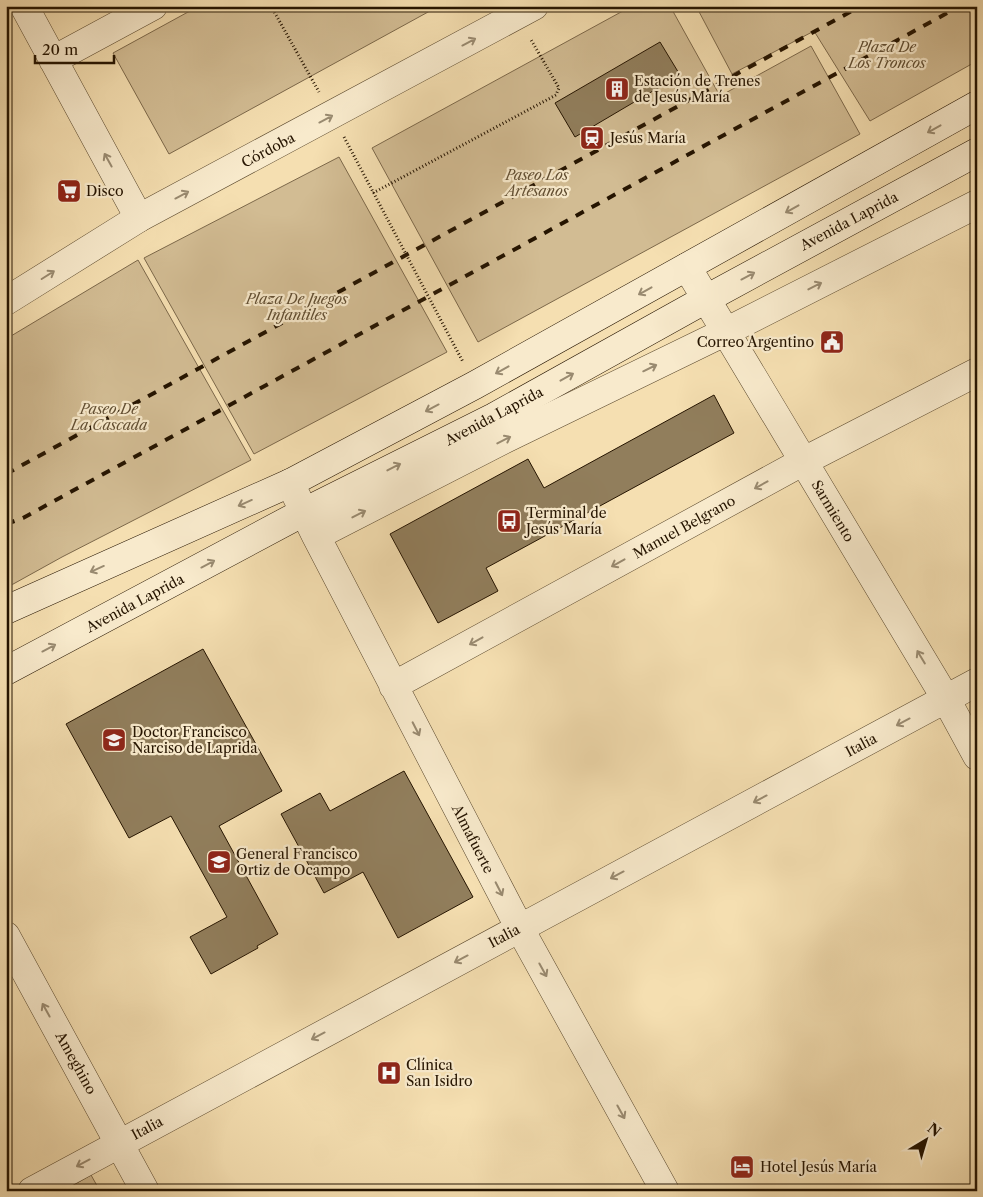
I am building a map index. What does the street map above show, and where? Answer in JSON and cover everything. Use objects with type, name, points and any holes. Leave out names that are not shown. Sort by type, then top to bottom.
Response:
[{"type":"street","points":[[24,6],[139,218]]},
{"type":"street","points":[[53,60],[153,6]]},
{"type":"street","name":"Córdoba","points":[[6,300],[139,218],[333,115],[521,9]]},
{"type":"street","points":[[6,610],[290,483],[475,385],[977,105]]},
{"type":"street","name":"Avenida Laprida","points":[[6,671],[310,524],[706,299],[977,152]]},
{"type":"street","points":[[310,524],[505,439],[725,332],[977,204]]},
{"type":"street","name":"Sarmiento","points":[[687,267],[946,699],[977,756]]},
{"type":"street","name":"Manuel Belgrano","points":[[394,686],[804,461],[977,372]]},
{"type":"street","name":"Almafuerte","points":[[290,483],[519,928],[665,1191]]},
{"type":"street","name":"Italia","points":[[32,1191],[977,682]]},
{"type":"street","name":"Ameghino","points":[[6,936],[145,1191]]},
{"type":"path","points":[[271,6],[333,115],[475,385]]},
{"type":"path","points":[[374,193],[556,94],[559,88],[521,9]]},
{"type":"green space","points":[[199,6],[439,6],[169,154],[113,53]]},
{"type":"green space","name":"Paseo Los Artesanos","points":[[632,6],[670,6],[720,96],[811,46],[860,134],[478,342],[372,148]]},
{"type":"green space","name":"Plaza De Los Troncos","points":[[696,6],[977,6],[977,61],[870,121],[814,31],[732,74]]},
{"type":"green space","name":"Plaza De Juegos Infantiles","points":[[339,157],[447,352],[254,454],[144,258]]},
{"type":"green space","name":"Paseo De La Cascada","points":[[138,260],[251,460],[62,557],[6,588],[6,339]]},
{"type":"green space","points":[[91,1175],[100,1191],[63,1191]]},
{"type":"building","name":"Estación de Trenes de Jesús María","points":[[660,42],[680,75],[575,137],[555,103]]},
{"type":"building","points":[[714,395],[734,433],[486,568],[498,591],[438,623],[390,534],[528,459],[544,488]]},
{"type":"building","points":[[203,649],[282,791],[219,826],[278,934],[257,946],[258,948],[211,974],[190,937],[227,917],[171,816],[129,838],[66,724]]},
{"type":"building","points":[[404,771],[473,897],[398,938],[363,872],[324,893],[281,814],[320,793],[330,811]]},
{"type":"railway","points":[[6,474],[861,6]]},
{"type":"railway","points":[[6,524],[23,518],[960,6]]},
{"type":"place","name":"Estación de Trenes de Jesús María","points":[[617,89]]},
{"type":"place","name":"Jesús María","points":[[592,138]]},
{"type":"place","name":"Disco","points":[[69,191]]},
{"type":"place","name":"Correo Argentino","points":[[832,342]]},
{"type":"place","name":"Terminal de Jesús María","points":[[509,521]]},
{"type":"place","name":"Doctor Francisco Narciso de Laprida","points":[[114,740]]},
{"type":"place","name":"General Francisco Ortiz de Ocampo","points":[[219,862]]},
{"type":"place","name":"Clínica San Isidro","points":[[389,1073]]},
{"type":"place","name":"Hotel Jesús María","points":[[742,1167]]}]
